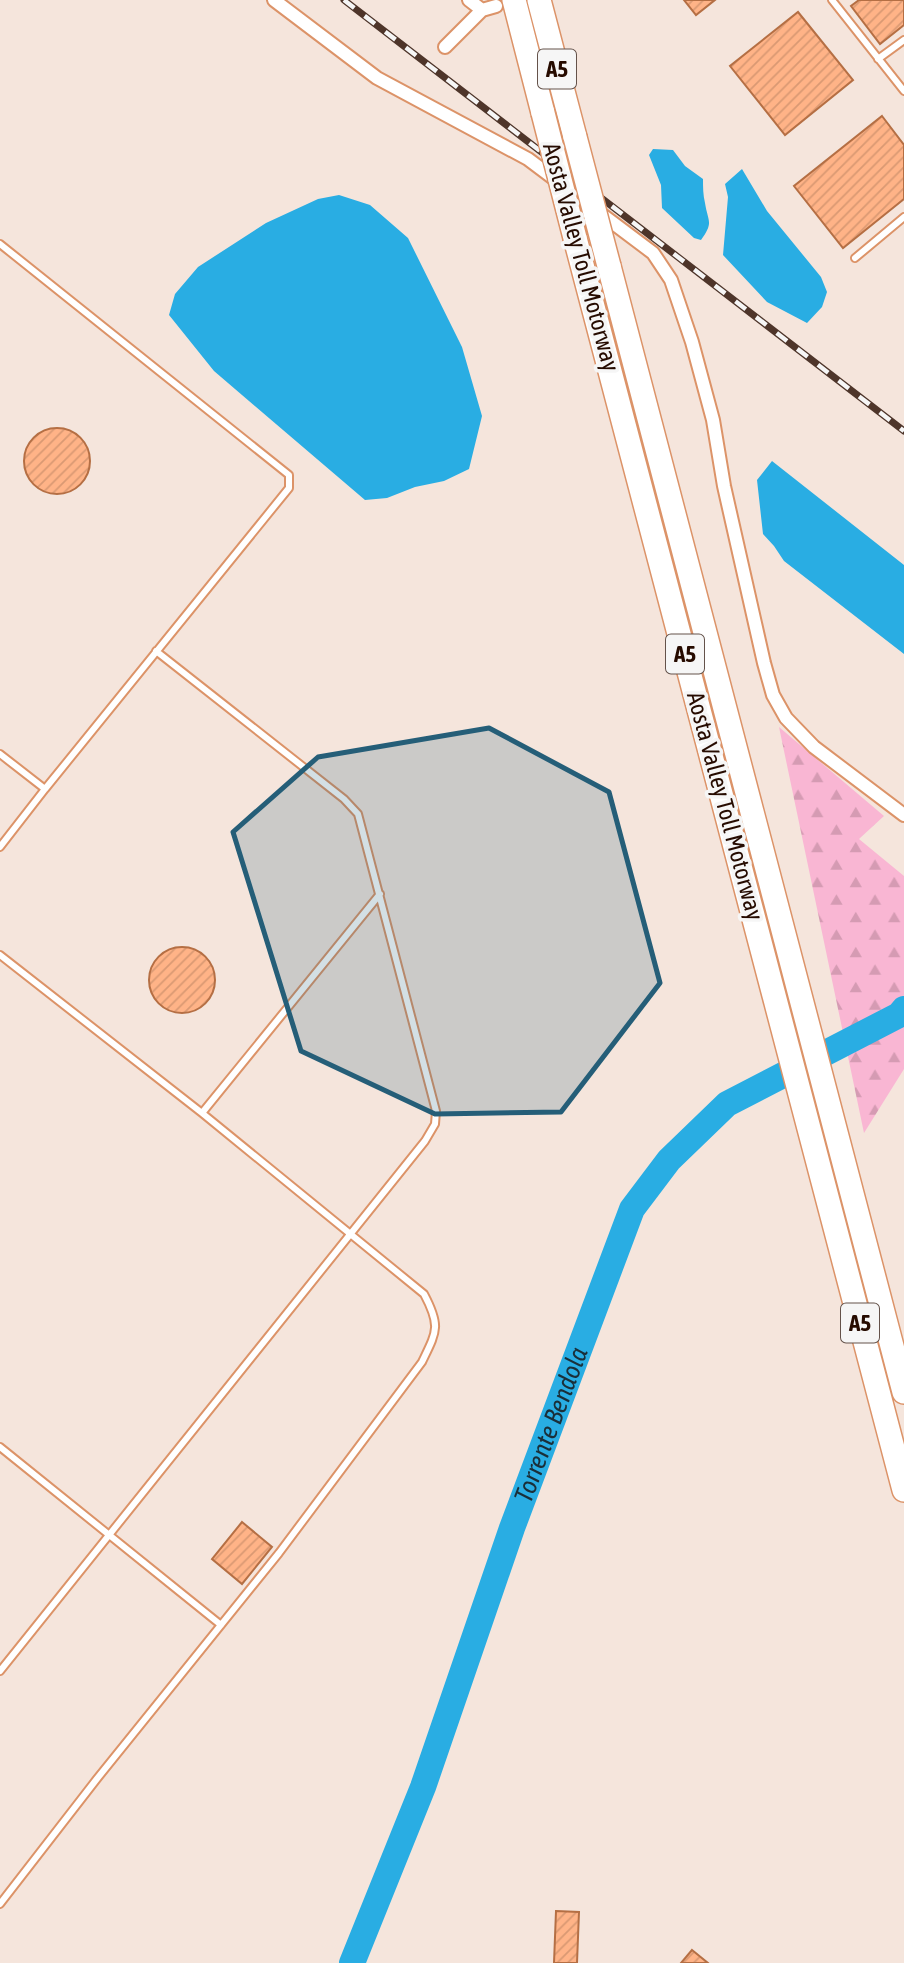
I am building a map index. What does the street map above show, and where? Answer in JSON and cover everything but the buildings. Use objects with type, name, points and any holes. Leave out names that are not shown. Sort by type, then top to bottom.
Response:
[{"type":"highway","name":"Aosta Valley Toll Motorway","points":[[539,0],[904,1392]]},
{"type":"highway","name":"Aosta Valley Toll Motorway","points":[[505,3],[543,113],[904,1490]]},
{"type":"street","points":[[274,0],[377,78],[528,159],[653,253],[671,280],[713,420],[727,499],[773,695],[786,718],[814,747],[904,815]]},
{"type":"street","points":[[469,0],[482,10]]},
{"type":"street","points":[[445,47],[482,10],[505,3]]},
{"type":"lane","points":[[832,0],[904,91]]},
{"type":"lane","points":[[878,59],[904,40]]},
{"type":"lane","points":[[855,258],[904,217]]},
{"type":"lane","points":[[0,244],[289,475],[289,488],[0,847]]},
{"type":"lane","points":[[0,1671],[425,1141],[435,1124],[436,1111],[358,814],[344,799],[156,652]]},
{"type":"lane","points":[[0,754],[45,789]]},
{"type":"lane","points":[[202,1113],[380,894]]},
{"type":"lane","points":[[0,955],[351,1233],[424,1294],[435,1314],[435,1334],[422,1362],[279,1553],[0,1904]]},
{"type":"lane","points":[[0,1447],[221,1625]]},
{"type":"highlighted area","points":[[489,728],[609,792],[660,983],[561,1112],[435,1114],[301,1051],[233,832],[318,757]]},
{"type":"green space","points":[[779,727],[884,816],[859,839],[904,876],[904,1069],[864,1133]]},
{"type":"water","points":[[653,149],[673,150],[685,166],[703,179],[709,222],[701,240],[694,238],[662,208],[661,185],[649,155]]},
{"type":"water","points":[[742,169],[767,211],[821,277],[827,292],[822,307],[807,323],[767,302],[723,255],[728,197],[725,184]]},
{"type":"water","points":[[339,195],[370,205],[408,238],[462,347],[482,416],[469,469],[444,481],[415,487],[387,498],[365,500],[214,371],[169,315],[175,294],[198,267],[266,223],[318,199]]},
{"type":"water","points":[[772,461],[904,565],[904,654],[784,561],[763,534],[757,480]]},
{"type":"waterway","name":"Torrente Bendola","points":[[352,1963],[423,1787],[512,1528],[632,1209],[669,1160],[727,1104],[899,1015],[904,1009]]},
{"type":"railway","points":[[344,0],[904,431]]}]
